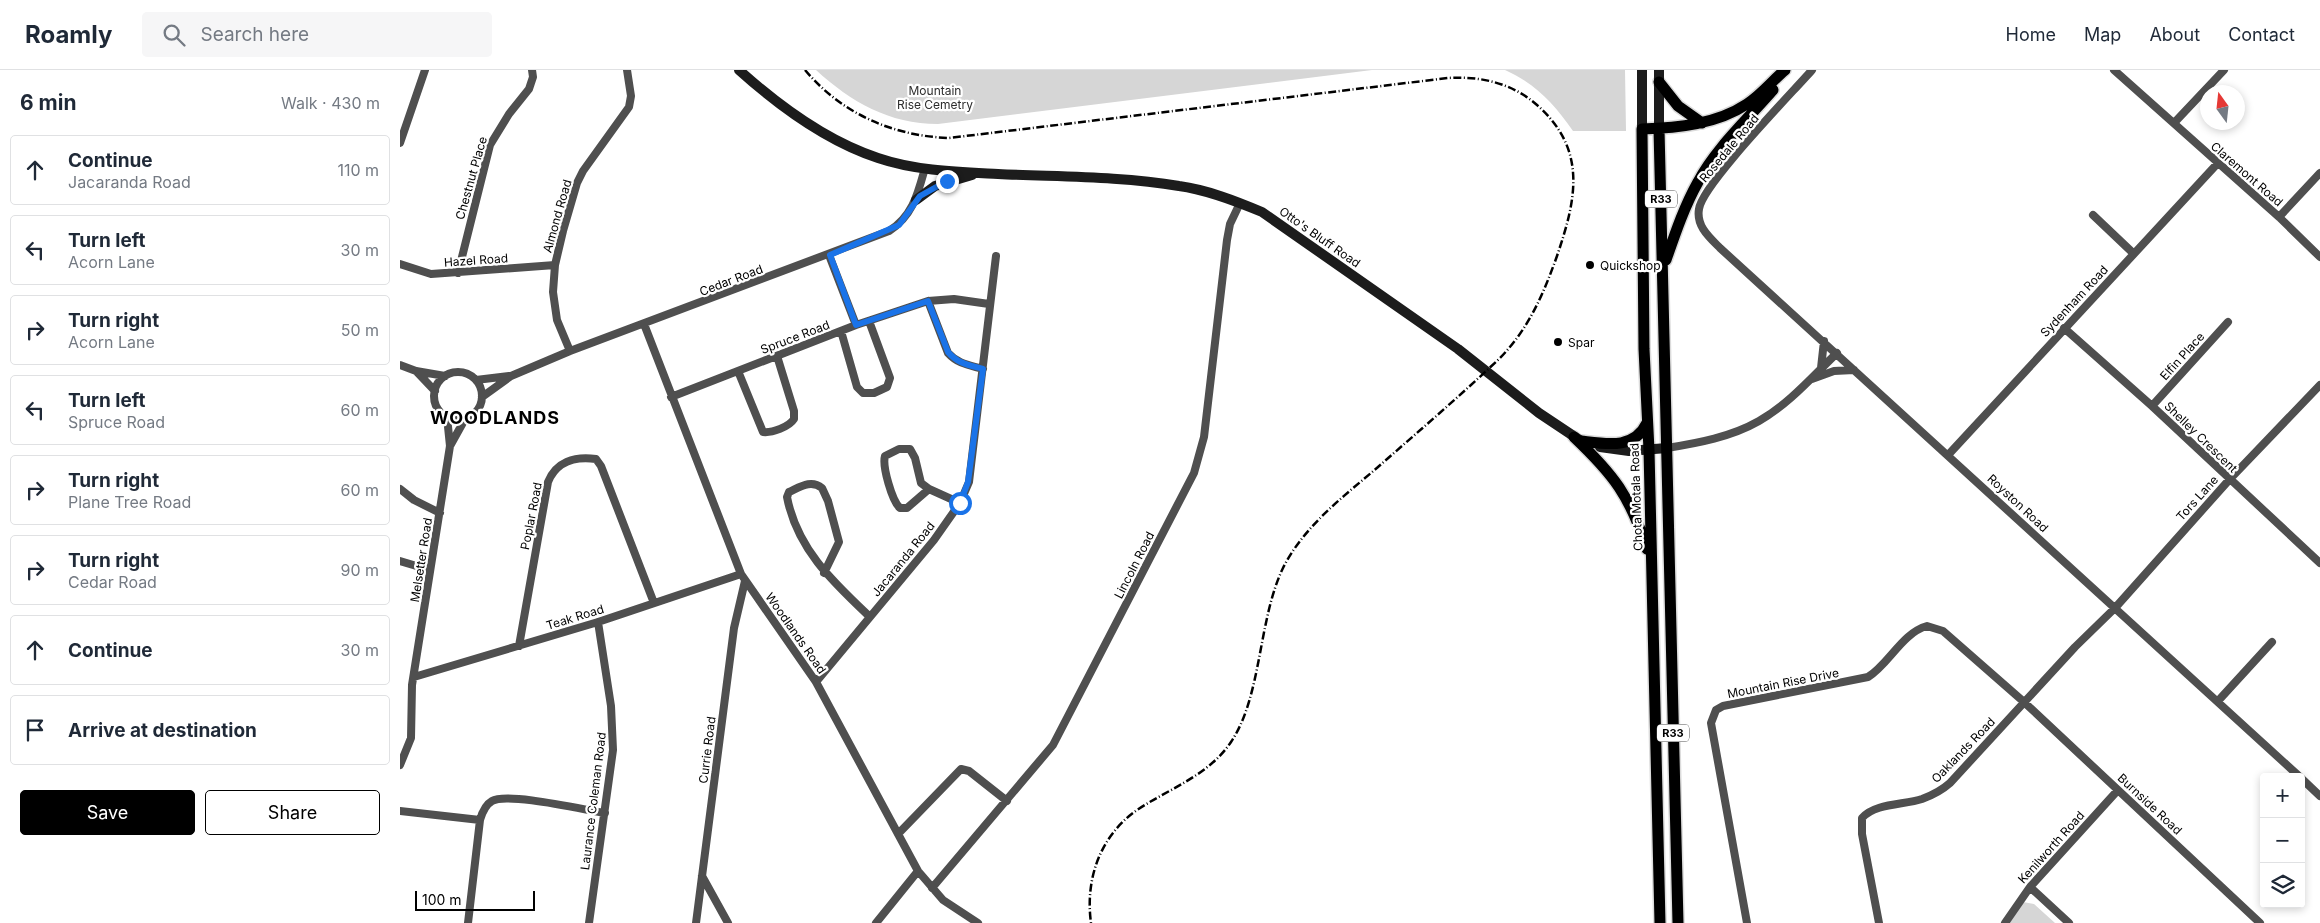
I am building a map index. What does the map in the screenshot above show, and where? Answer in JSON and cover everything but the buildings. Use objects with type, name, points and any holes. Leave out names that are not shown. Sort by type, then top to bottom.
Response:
[{"type":"main road","name":"Otto's Bluff Road","points":[[738,70],[774,101],[828,136],[878,158],[925,168],[1180,186],[1240,203],[1276,221],[1458,348],[1539,413],[1578,439],[1611,449],[1649,450],[1667,448]]},
{"type":"main road","name":"Chota Motala Road","points":[[1642,70],[1644,349],[1649,450],[1660,923]]},
{"type":"main road","points":[[1659,70],[1659,129]]},
{"type":"main road","points":[[1642,129],[1659,129],[1718,119],[1746,104],[1785,70]]},
{"type":"main road","points":[[1663,269],[1681,217],[1698,180],[1725,145],[1791,70]]},
{"type":"main road","points":[[1659,82],[1678,106],[1702,123]]},
{"type":"main road","name":"R33","points":[[1659,129],[1678,923]]},
{"type":"main road","points":[[916,200],[941,184],[983,173]]},
{"type":"main road","points":[[1578,439],[1608,443],[1630,441],[1639,436],[1647,423]]},
{"type":"main road","points":[[1578,439],[1620,486],[1641,529],[1652,562]]},
{"type":"street","points":[[400,143],[425,70]]},
{"type":"street","name":"Chestnut Place","points":[[458,273],[490,145],[509,114],[529,89],[533,78],[532,70]]},
{"type":"street","name":"Almond Road","points":[[570,351],[554,306],[555,265],[576,183],[629,107],[631,96],[627,70]]},
{"type":"street","name":"Rosedale Road","points":[[1720,248],[1702,229],[1699,209],[1703,199],[1722,172],[1812,70]]},
{"type":"street","name":"Claremont Road","points":[[2114,70],[2320,256]]},
{"type":"street","points":[[2174,123],[2224,70]]},
{"type":"street","name":"Sydenham Road","points":[[1949,454],[2217,164]]},
{"type":"street","name":"Cedar Road","points":[[482,397],[511,376],[570,351],[830,255],[899,225],[910,213],[916,200],[925,168]]},
{"type":"street","points":[[2279,217],[2320,173]]},
{"type":"street","name":"Lincoln Road","points":[[932,888],[1053,745],[1194,473],[1204,437],[1227,240],[1230,224],[1240,203]]},
{"type":"street","points":[[2093,215],[2133,253]]},
{"type":"street","name":"Royston Road","points":[[1720,248],[1949,454],[2296,773]]},
{"type":"street","points":[[830,255],[856,325]]},
{"type":"street","name":"Jacaranda Road","points":[[816,682],[934,540],[960,503],[968,482],[996,256]]},
{"type":"street","name":"Hazel Road","points":[[400,264],[424,273],[458,273],[555,265]]},
{"type":"street","name":"Spruce Road","points":[[671,397],[856,325],[928,301],[954,299],[989,304]]},
{"type":"street","points":[[928,301],[948,352],[954,360],[961,364],[983,369]]},
{"type":"street","points":[[841,331],[857,387],[863,393],[874,393],[887,387],[890,378],[869,321]]},
{"type":"street","name":"Elfin Place","points":[[2152,406],[2228,322]]},
{"type":"street","name":"Woodlands Road","points":[[644,324],[743,578],[816,682],[918,871],[949,905],[978,923]]},
{"type":"street","name":"Shelley Crescent","points":[[2064,328],[2152,406],[2320,563]]},
{"type":"street","points":[[1821,368],[1824,341]]},
{"type":"street","name":"Otto's Bluff Road","points":[[1667,448],[1719,437],[1758,422],[1783,405],[1837,353]]},
{"type":"street","points":[[738,371],[763,432],[772,431],[790,424],[794,419],[794,412],[777,356]]},
{"type":"street","points":[[400,365],[416,372],[444,376],[461,372],[476,380],[481,388],[482,397],[480,407],[474,415],[464,419],[447,417],[436,406],[435,392],[438,383],[444,376]]},
{"type":"street","points":[[1809,380],[1834,371],[1854,370]]},
{"type":"street","points":[[416,372],[435,392]]},
{"type":"street","name":"Cedar Road","points":[[476,380],[511,376]]},
{"type":"street","name":"Tors Lane","points":[[2115,608],[2229,480],[2320,385]]},
{"type":"street","name":"Melsetter Road","points":[[400,765],[411,738],[411,696],[450,446],[447,417]]},
{"type":"street","name":"Melsetter Road","points":[[450,446],[464,419]]},
{"type":"street","points":[[929,489],[907,508],[900,508],[894,498],[886,473],[885,456],[899,448],[910,449],[915,458],[921,483],[929,489],[960,503]]},
{"type":"street","name":"Poplar Road","points":[[519,646],[548,482],[552,471],[559,465],[569,461],[586,458],[596,459],[601,466],[654,602]]},
{"type":"street","points":[[824,572],[838,550],[838,535],[822,488],[817,484],[811,483],[789,492],[787,497],[803,543],[824,572],[870,617]]},
{"type":"street","points":[[400,489],[414,500],[440,513]]},
{"type":"street","points":[[400,561],[430,570]]},
{"type":"street","name":"Teak Road","points":[[414,678],[598,622],[654,602],[743,578]]},
{"type":"street","name":"Currie Road","points":[[696,923],[734,628],[743,578]]},
{"type":"street","name":"Oaklands Road","points":[[1879,923],[1862,834],[1862,818],[1871,811],[1921,800],[1939,792],[2115,608]]},
{"type":"street","name":"Laurance Coleman Road","points":[[589,923],[613,750],[613,729],[598,622]]},
{"type":"street","name":"Mountain Rise Drive","points":[[1747,923],[1711,723],[1716,710],[1723,706],[1747,700],[1868,677],[1876,672],[1911,635],[1920,628],[1927,626],[1943,631],[2024,702]]},
{"type":"street","points":[[2218,701],[2272,642]]},
{"type":"street","name":"Burnside Road","points":[[2024,702],[2260,923]]},
{"type":"street","points":[[898,834],[961,769],[969,770],[1007,801]]},
{"type":"street","name":"Royston Road","points":[[2305,782],[2320,796]]},
{"type":"street","name":"Kenilworth Road","points":[[2005,923],[2030,887],[2118,790]]},
{"type":"street","points":[[468,923],[480,820],[486,806],[493,800],[503,798],[605,813]]},
{"type":"street","points":[[400,811],[480,820]]},
{"type":"street","points":[[876,923],[918,871]]},
{"type":"street","points":[[702,876],[728,923]]},
{"type":"street","points":[[2030,887],[2069,923]]},
{"type":"green space","name":"Mountain Rise Cemetry","points":[[816,70],[1372,70],[938,124],[903,120],[872,109],[843,92]]},
{"type":"green space","points":[[1505,70],[1625,70],[1626,131],[1573,131],[1544,96],[1526,82]]},
{"type":"green space","points":[[2023,902],[2034,904],[2055,923],[2008,923]]},
{"type":"railway","points":[[805,70],[835,99],[870,120],[908,133],[949,138],[1448,78],[1472,78],[1507,86],[1537,105],[1553,122],[1564,140],[1571,158],[1573,176],[1572,195],[1564,235],[1552,270],[1527,323],[1500,358],[1338,501],[1313,525],[1302,539],[1283,568],[1275,589],[1249,703],[1231,742],[1222,754],[1200,773],[1137,810],[1113,832],[1098,860],[1093,875],[1090,890],[1091,923]]},
{"type":"place","name":"Quickshop","points":[[1590,265]]},
{"type":"place","name":"Spar","points":[[1558,342]]},
{"type":"district","name":"WOODLANDS","points":[[495,417]]},
{"type":"route","points":[[947,181],[920,196],[910,213],[899,225],[889,231],[830,255],[856,325],[928,301],[948,352],[954,360],[961,364],[983,369],[975,442],[968,482],[960,503]]}]
